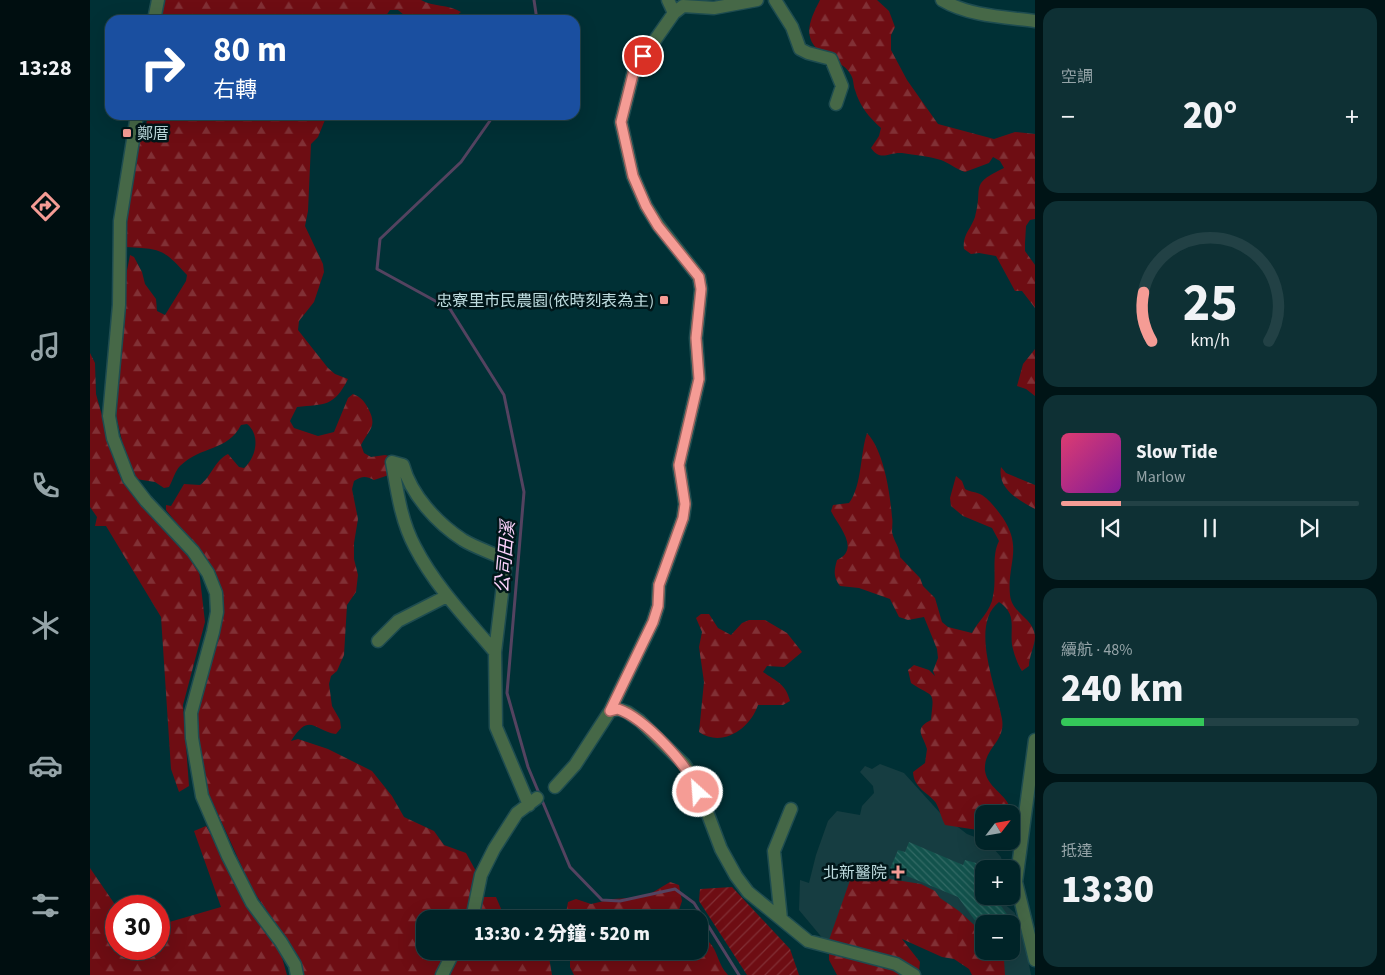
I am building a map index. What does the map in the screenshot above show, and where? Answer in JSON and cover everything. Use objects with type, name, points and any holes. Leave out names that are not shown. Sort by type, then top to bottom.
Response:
[{"type":"street","points":[[155,15],[158,0]]},
{"type":"street","points":[[668,0],[674,13]]},
{"type":"street","points":[[555,786],[575,765],[610,711],[653,622],[658,606],[659,585],[683,518],[685,504],[679,465],[699,379],[696,338],[701,289],[699,277],[658,226],[646,206],[633,176],[621,122],[634,70],[674,13],[683,6],[714,8],[757,0]]},
{"type":"street","points":[[775,0],[792,27],[800,49],[831,59],[842,86],[836,104]]},
{"type":"street","points":[[942,0],[952,6],[991,16],[1035,21]]},
{"type":"street","points":[[136,120],[120,221],[119,305],[109,416],[113,438],[129,478],[146,501],[193,551],[208,573],[216,593],[217,612],[213,632],[191,713],[192,738],[202,796],[228,856],[252,903],[281,942],[295,965],[297,975]]},
{"type":"street","points":[[474,910],[481,875],[494,849],[517,814],[533,802],[496,727],[495,652],[506,560],[464,540],[424,506],[407,480],[403,465],[392,462],[399,505],[415,548],[447,596],[495,652]]},
{"type":"street","points":[[378,641],[398,621],[447,596]]},
{"type":"street","points":[[610,711],[618,709],[628,712],[684,764],[694,780],[721,849],[736,876],[748,892],[808,941],[896,964],[914,975]]},
{"type":"street","points":[[1035,740],[1016,882],[1035,960]]},
{"type":"street","points":[[781,919],[774,851],[791,809]]},
{"type":"street","points":[[442,975],[450,960]]},
{"type":"shaded area","name":"北新醫院","points":[[880,764],[904,773],[941,814],[967,834],[975,837],[975,850],[995,850],[1002,860],[975,860],[975,905],[1006,905],[1016,915],[975,915],[975,933],[952,908],[840,943],[824,940],[799,910],[800,880],[809,883],[816,855],[828,821],[837,811],[860,815],[862,806],[874,793],[873,786],[860,772],[865,766],[872,769]]},
{"type":"shaded area","name":"北新醫院","points":[[1020,928],[1031,975],[999,975],[994,960],[1020,960]]},
{"type":"green space","points":[[155,0],[421,0],[461,12],[457,15],[404,15],[398,10],[390,10],[386,15],[154,15]]},
{"type":"green space","points":[[820,0],[877,0],[889,11],[895,27],[891,35],[891,50],[907,80],[938,124],[994,139],[1015,132],[1035,134],[1035,219],[1030,220],[1026,226],[1025,251],[1035,265],[1035,308],[1022,291],[1015,291],[996,256],[979,253],[971,254],[964,249],[966,236],[975,217],[979,187],[986,178],[1004,168],[1000,161],[993,157],[989,163],[965,172],[944,161],[931,158],[902,153],[878,155],[871,148],[879,136],[881,128],[862,107],[851,75],[842,65],[821,53],[814,46],[811,39],[810,25]]},
{"type":"green space","points":[[147,120],[325,120],[318,137],[311,144],[308,211],[305,226],[323,264],[324,272],[314,302],[299,321],[298,330],[328,368],[335,374],[348,379],[338,395],[333,399],[322,404],[297,407],[290,421],[294,428],[318,436],[334,432],[348,398],[353,394],[364,401],[371,414],[371,428],[361,445],[364,453],[371,457],[385,455],[400,459],[389,475],[374,480],[366,477],[359,478],[354,481],[352,489],[358,519],[354,543],[354,559],[358,575],[356,592],[347,605],[344,655],[337,671],[331,676],[329,684],[332,706],[340,720],[341,728],[336,734],[308,725],[297,732],[291,741],[298,739],[328,749],[372,771],[392,796],[404,817],[434,831],[444,845],[466,853],[477,873],[481,897],[496,897],[502,910],[416,910],[416,960],[550,960],[552,975],[303,975],[299,957],[252,889],[207,790],[193,719],[209,674],[206,670],[216,619],[208,562],[166,510],[166,505],[171,506],[184,484],[200,485],[204,482],[220,460],[228,454],[239,467],[244,468],[254,453],[255,440],[254,434],[247,424],[241,425],[229,440],[188,459],[175,473],[169,487],[164,488],[155,482],[136,479],[127,462],[107,377],[110,353],[125,303],[124,286],[130,255],[134,257],[142,272],[145,284],[156,299],[157,311],[165,315],[186,281],[187,275],[167,255],[161,252],[126,247],[127,228],[120,179],[131,139],[145,130]]},
{"type":"green space","points":[[1035,349],[1035,396],[1026,389],[1017,386],[1023,364]]},
{"type":"green space","points":[[90,353],[95,363],[96,394],[118,473],[159,511],[199,570],[205,622],[183,705],[189,786],[179,792],[171,769],[161,617],[106,526],[95,526],[97,517],[90,507]]},
{"type":"green space","points":[[867,433],[878,450],[882,461],[888,485],[892,532],[900,557],[920,578],[923,586],[935,598],[942,622],[948,627],[972,633],[987,611],[993,596],[995,553],[999,541],[992,528],[963,516],[951,506],[950,498],[956,476],[962,481],[965,489],[982,495],[991,503],[1009,529],[1013,548],[1010,595],[1014,607],[1031,624],[1035,640],[1029,666],[1022,671],[1012,645],[1011,621],[1008,611],[999,602],[990,612],[986,626],[985,641],[987,658],[1002,719],[1002,727],[1001,734],[987,756],[985,771],[991,784],[1009,805],[975,805],[975,830],[945,825],[936,803],[918,786],[914,778],[913,772],[925,763],[927,749],[921,729],[925,723],[931,720],[933,703],[929,694],[911,683],[908,670],[914,665],[929,670],[935,676],[933,671],[938,658],[937,649],[924,617],[908,620],[899,617],[890,599],[859,588],[840,586],[835,576],[837,560],[844,555],[847,550],[847,544],[846,537],[831,511],[833,505],[849,503],[859,479]]},
{"type":"green space","points":[[1001,467],[1006,473],[1035,485],[1035,509],[1016,498],[1006,488],[1002,482]]},
{"type":"green space","points":[[701,614],[709,614],[718,628],[731,635],[742,623],[749,620],[765,620],[787,633],[802,652],[784,667],[767,666],[763,672],[783,687],[790,701],[783,705],[758,705],[749,722],[734,734],[726,737],[717,738],[699,732],[704,682],[699,647],[702,632],[696,618]]},
{"type":"green space","points":[[206,826],[279,947],[287,975],[90,975],[90,868],[108,895],[105,895],[105,960],[170,960],[170,922],[221,907],[194,831]]},
{"type":"green space","points":[[855,866],[890,879],[921,884],[935,891],[940,898],[959,911],[975,926],[975,960],[1004,960],[1005,975],[972,975],[969,969],[954,959],[942,957],[902,939],[920,962],[919,971],[897,975],[837,975],[829,960],[829,940]]},
{"type":"green space","points":[[670,882],[679,885],[682,901],[679,910],[567,910],[568,902],[576,899],[591,904],[613,899],[645,897]]},
{"type":"green space","points":[[732,887],[790,949],[799,975],[747,975],[708,915],[708,910],[705,910],[699,901],[700,889]]},
{"type":"green space","points":[[708,942],[728,975],[574,975],[570,967],[570,960],[708,960]]},
{"type":"building","points":[[909,842],[963,865],[965,860],[975,863],[975,905],[1000,905],[1007,915],[975,915],[975,921],[958,897],[890,869],[898,850],[905,852]]},
{"type":"waterway","name":"公司田溪","points":[[534,0],[536,15]]},
{"type":"waterway","name":"公司田溪","points":[[490,120],[461,162],[380,239],[377,269],[450,309],[504,395],[524,492],[507,693],[528,767],[570,867],[602,900],[620,901],[675,889],[694,903],[739,975]]},
{"type":"place","name":"鄭厝","points":[[127,133]]},
{"type":"place","name":"忠寮里市民農園(依時刻表為主)","points":[[664,300]]},
{"type":"place","name":"北新醫院","points":[[898,872]]},
{"type":"route","points":[[643,56],[634,70],[621,122],[626,154],[646,206],[658,226],[699,277],[701,289],[696,338],[699,379],[697,398],[687,425],[679,465],[685,504],[683,518],[668,554],[659,585],[658,606],[653,622],[610,711],[618,709],[628,712],[640,721],[684,764],[694,780],[698,792]]}]
